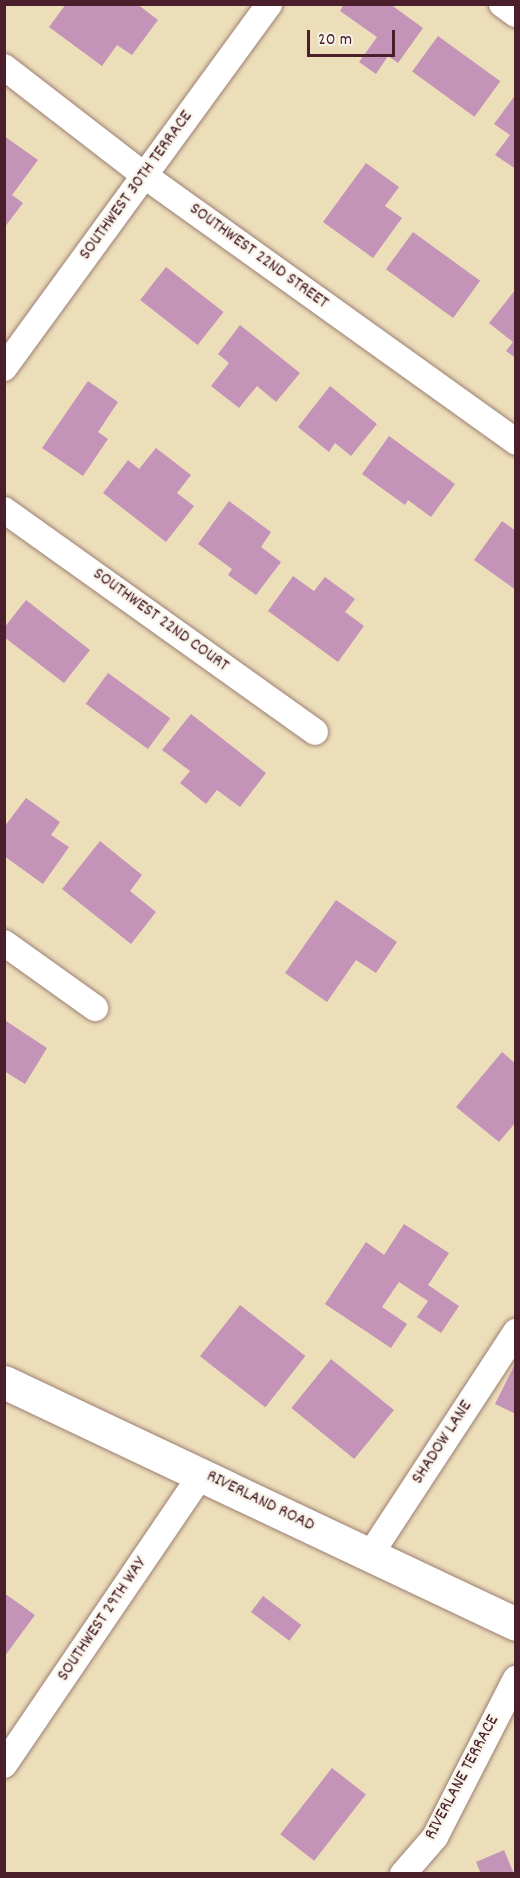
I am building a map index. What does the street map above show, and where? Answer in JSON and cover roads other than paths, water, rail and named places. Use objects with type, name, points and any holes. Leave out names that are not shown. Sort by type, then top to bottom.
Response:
[{"type":"street","name":"SOUTHWEST 30TH TERRACE","points":[[4,368],[269,4]]},
{"type":"street","points":[[502,4],[516,14]]},
{"type":"street","name":"SOUTHWEST 22ND STREET","points":[[4,67],[145,176],[516,442]]},
{"type":"street","name":"SOUTHWEST 22ND COURT","points":[[4,510],[315,732]]},
{"type":"street","points":[[4,943],[95,1008]]},
{"type":"street","name":"SHADOW LANE","points":[[370,1555],[516,1332]]},
{"type":"street","name":"RIVERLAND ROAD","points":[[4,1382],[516,1624]]},
{"type":"street","name":"SOUTHWEST 29TH WAY","points":[[4,1765],[202,1474]]},
{"type":"street","name":"RIVERLANE TERRACE","points":[[403,1874],[435,1837],[516,1678]]}]
